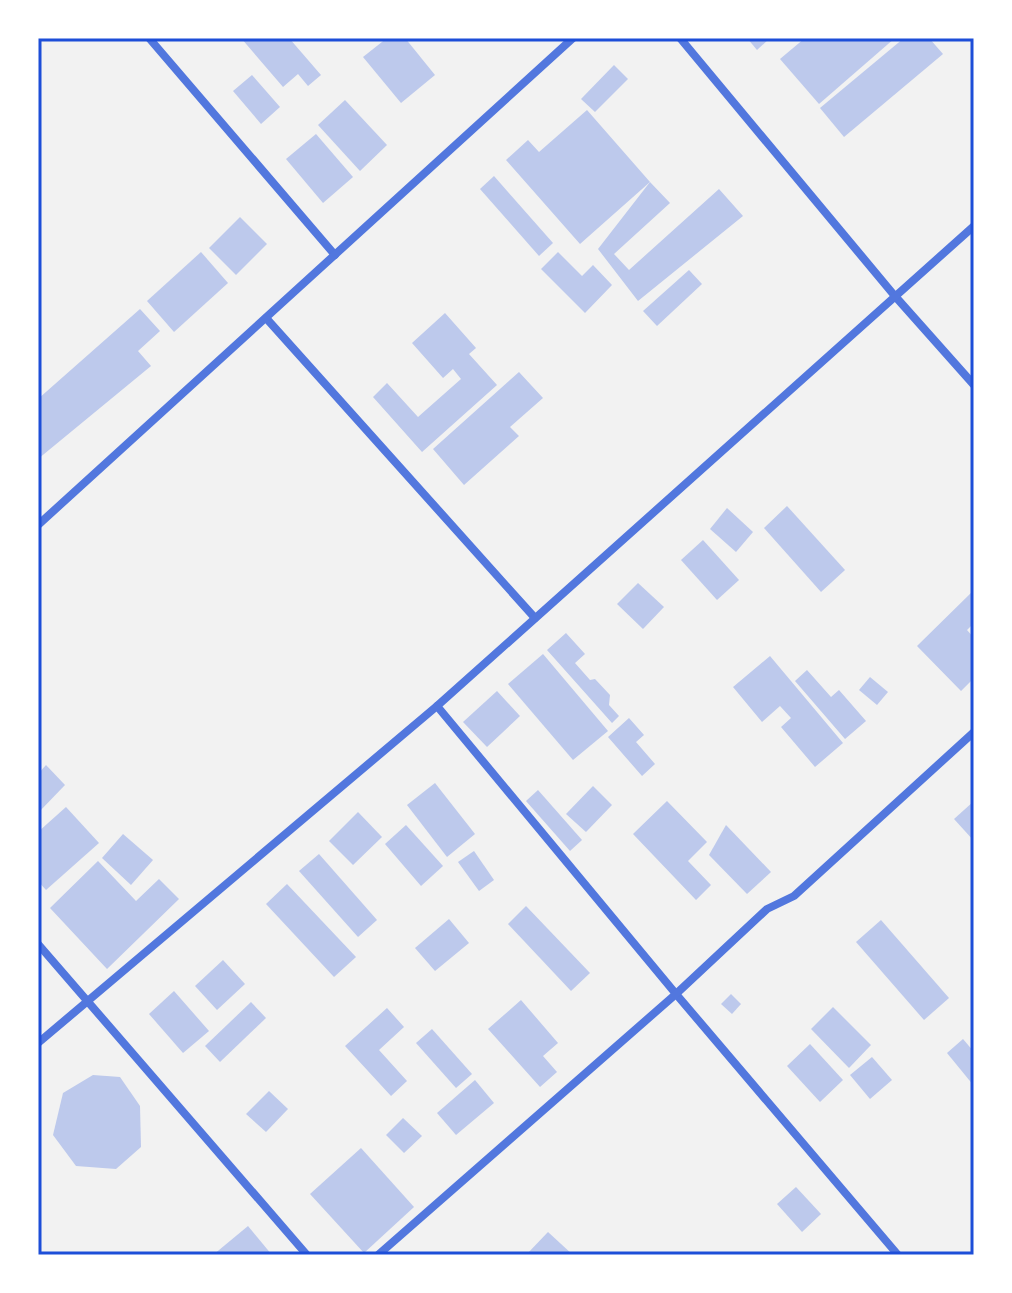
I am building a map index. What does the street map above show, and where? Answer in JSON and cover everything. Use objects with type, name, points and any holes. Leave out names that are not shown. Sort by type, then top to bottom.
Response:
[{"type":"street","points":[[149,38],[335,255]]},
{"type":"street","points":[[38,525],[573,38]]},
{"type":"street","points":[[680,38],[894,295],[974,385]]},
{"type":"street","points":[[38,1043],[437,706],[974,226]]},
{"type":"street","points":[[266,318],[535,618]]},
{"type":"street","points":[[437,706],[898,1255]]},
{"type":"street","points":[[378,1255],[676,994],[767,909],[794,896],[974,732]]},
{"type":"street","points":[[38,944],[307,1255]]},
{"type":"building","points":[[241,38],[289,38],[321,75],[308,86],[298,74],[283,87]]},
{"type":"building","points":[[387,38],[405,38],[435,75],[401,103],[363,57]]},
{"type":"building","points":[[747,38],[770,38],[757,50]]},
{"type":"building","points":[[805,38],[895,38],[819,104],[780,59]]},
{"type":"building","points":[[904,38],[929,38],[943,54],[844,137],[820,108]]},
{"type":"building","points":[[614,65],[628,79],[595,112],[581,99]]},
{"type":"building","points":[[252,75],[280,107],[261,124],[233,91]]},
{"type":"building","points":[[345,100],[387,145],[360,171],[318,125]]},
{"type":"building","points":[[587,110],[650,182],[580,244],[506,160],[528,140],[539,152]]},
{"type":"building","points":[[316,134],[353,177],[323,203],[286,159]]},
{"type":"building","points":[[494,176],[553,243],[539,256],[480,189]]},
{"type":"building","points":[[650,182],[670,203],[614,254],[629,270],[719,189],[743,216],[638,301],[598,249]]},
{"type":"building","points":[[240,217],[267,244],[236,275],[209,248]]},
{"type":"building","points":[[201,252],[228,283],[174,332],[147,301]]},
{"type":"building","points":[[558,252],[582,276],[593,265],[612,285],[585,313],[541,269]]},
{"type":"building","points":[[689,270],[702,284],[657,326],[643,311]]},
{"type":"building","points":[[140,309],[160,331],[138,351],[151,366],[38,459],[38,399]]},
{"type":"building","points":[[445,313],[476,348],[469,354],[497,385],[422,452],[373,397],[387,383],[418,417],[461,379],[453,369],[443,378],[412,343]]},
{"type":"building","points":[[519,372],[543,398],[510,427],[519,436],[464,485],[433,449]]},
{"type":"building","points":[[787,506],[845,570],[821,592],[764,528]]},
{"type":"building","points":[[727,508],[753,532],[736,552],[710,529]]},
{"type":"building","points":[[703,540],[739,580],[717,600],[681,560]]},
{"type":"building","points":[[638,583],[664,607],[643,629],[617,604]]},
{"type":"building","points":[[974,590],[974,623],[967,630],[974,638],[974,678],[961,691],[917,646]]},
{"type":"building","points":[[566,633],[585,654],[575,663],[590,680],[595,679],[610,695],[609,705],[619,716],[612,723],[547,650]]},
{"type":"building","points":[[543,654],[608,731],[573,760],[508,684]]},
{"type":"building","points":[[770,656],[843,743],[815,767],[781,727],[791,718],[780,706],[762,722],[733,687]]},
{"type":"building","points":[[807,670],[831,697],[839,690],[866,721],[845,739],[795,681]]},
{"type":"building","points":[[870,677],[888,692],[877,705],[859,690]]},
{"type":"building","points":[[497,691],[520,716],[487,747],[463,722]]},
{"type":"building","points":[[629,718],[644,735],[636,742],[655,764],[642,776],[608,737]]},
{"type":"building","points":[[46,765],[65,785],[38,813],[38,774]]},
{"type":"building","points":[[435,783],[475,834],[447,857],[407,805]]},
{"type":"building","points":[[593,786],[612,805],[586,832],[566,814]]},
{"type":"building","points":[[538,790],[582,840],[570,851],[526,801]]},
{"type":"building","points":[[667,801],[707,842],[688,861],[711,885],[696,900],[633,834]]},
{"type":"building","points":[[974,801],[974,841],[954,819]]},
{"type":"building","points":[[66,807],[99,843],[46,890],[38,881],[38,832]]},
{"type":"building","points":[[358,812],[382,837],[353,865],[329,841]]},
{"type":"building","points":[[406,825],[443,866],[421,886],[385,844]]},
{"type":"building","points":[[726,825],[771,872],[747,894],[709,855]]},
{"type":"building","points":[[123,834],[153,860],[131,885],[102,858]]},
{"type":"building","points":[[474,851],[494,880],[479,891],[458,862]]},
{"type":"building","points":[[319,854],[377,920],[358,937],[299,871]]},
{"type":"building","points":[[98,861],[136,901],[159,879],[179,899],[107,969],[50,908]]},
{"type":"building","points":[[287,884],[356,957],[334,977],[266,904]]},
{"type":"building","points":[[526,906],[590,973],[571,991],[508,924]]},
{"type":"building","points":[[449,919],[469,943],[435,971],[415,948]]},
{"type":"building","points":[[881,920],[949,998],[924,1020],[856,942]]},
{"type":"building","points":[[223,960],[245,984],[217,1010],[195,986]]},
{"type":"building","points":[[174,991],[209,1031],[183,1053],[149,1014]]},
{"type":"building","points":[[731,994],[741,1004],[732,1014],[721,1004]]},
{"type":"building","points":[[521,1000],[558,1043],[543,1056],[557,1072],[540,1087],[488,1029]]},
{"type":"building","points":[[251,1002],[266,1018],[220,1062],[205,1046]]},
{"type":"building","points":[[833,1007],[871,1045],[849,1068],[811,1029]]},
{"type":"building","points":[[387,1008],[404,1027],[379,1050],[407,1081],[391,1096],[345,1046]]},
{"type":"building","points":[[432,1029],[472,1074],[456,1088],[416,1043]]},
{"type":"building","points":[[963,1039],[974,1052],[974,1086],[947,1053]]},
{"type":"building","points":[[810,1044],[843,1080],[820,1102],[787,1066]]},
{"type":"building","points":[[872,1057],[892,1080],[870,1099],[850,1075]]},
{"type":"building","points":[[93,1075],[120,1077],[140,1106],[141,1147],[116,1169],[76,1166],[53,1135],[63,1093]]},
{"type":"building","points":[[475,1080],[494,1103],[456,1135],[437,1113]]},
{"type":"building","points":[[269,1091],[288,1109],[266,1132],[246,1114]]},
{"type":"building","points":[[403,1118],[422,1136],[404,1153],[386,1135]]},
{"type":"building","points":[[361,1148],[414,1207],[364,1253],[310,1194]]},
{"type":"building","points":[[796,1187],[821,1214],[802,1232],[777,1204]]},
{"type":"building","points":[[248,1226],[272,1255],[213,1255]]},
{"type":"building","points":[[548,1232],[573,1255],[526,1255]]}]
